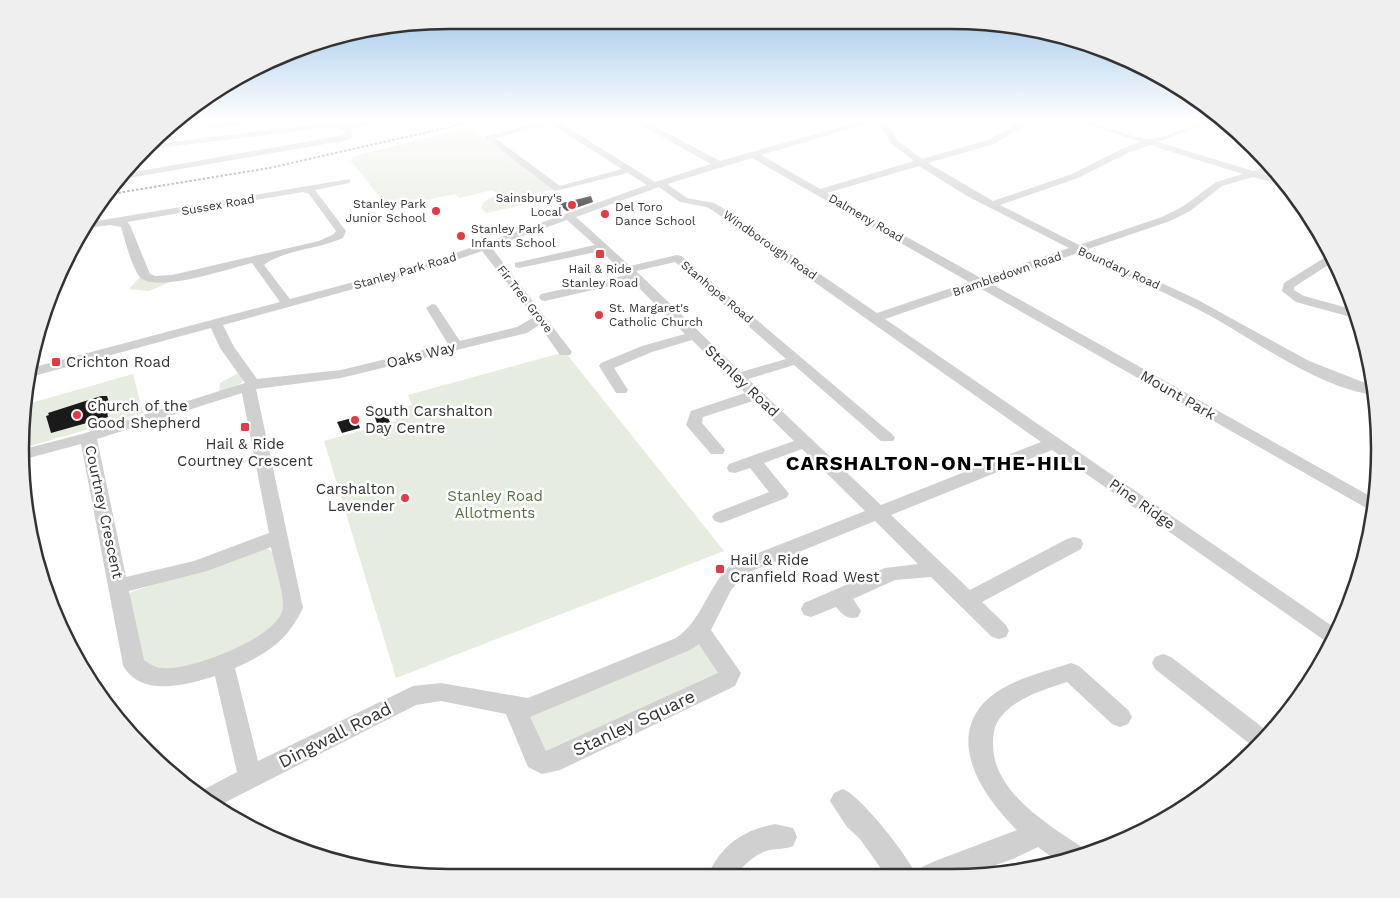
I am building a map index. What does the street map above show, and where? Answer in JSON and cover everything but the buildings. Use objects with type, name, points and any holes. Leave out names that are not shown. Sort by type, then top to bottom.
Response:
[{"type":"street","points":[[130,176],[193,162]]},
{"type":"street","points":[[522,162],[558,189],[629,170]]},
{"type":"street","name":"Windborough Road","points":[[617,162],[684,200],[714,207],[876,318]]},
{"type":"street","points":[[714,162],[718,164]]},
{"type":"street","name":"Stanley Park Road","points":[[36,371],[216,324],[485,248],[657,184],[725,162]]},
{"type":"street","name":"Dalmeny Road","points":[[766,162],[981,283]]},
{"type":"street","points":[[819,192],[922,162]]},
{"type":"street","name":"Boundary Road","points":[[922,162],[992,205],[1077,250],[1195,303],[1320,372],[1367,389]]},
{"type":"street","points":[[992,205],[1075,176],[1102,162]]},
{"type":"street","points":[[1214,162],[1274,181]]},
{"type":"street","name":"Brambledown Road","points":[[876,318],[1174,216],[1214,187],[1265,170]]},
{"type":"street","name":"Sussex Road","points":[[95,224],[306,190],[347,181]]},
{"type":"street","points":[[125,225],[143,273],[148,278],[172,279],[331,240],[341,234],[312,192],[306,190]]},
{"type":"street","name":"Stanley Road","points":[[569,216],[631,273],[999,631]]},
{"type":"street","points":[[111,222],[125,225],[141,218]]},
{"type":"street","points":[[519,265],[604,247]]},
{"type":"street","name":"Fir Tree Grove","points":[[485,248],[541,318],[565,352]]},
{"type":"street","points":[[239,262],[257,264],[269,255]]},
{"type":"street","name":"Stanhope Road","points":[[631,273],[677,258],[887,438]]},
{"type":"street","points":[[1327,261],[1290,284],[1288,290],[1300,299],[1348,313]]},
{"type":"street","points":[[257,264],[288,304]]},
{"type":"street","points":[[545,297],[631,273]]},
{"type":"street","name":"Mount Park","points":[[981,283],[1368,503]]},
{"type":"street","points":[[432,308],[456,346]]},
{"type":"street","name":"Oaks Way","points":[[526,328],[541,318]]},
{"type":"street","name":"Pine Ridge","points":[[876,318],[1328,634]]},
{"type":"street","points":[[216,324],[227,348],[251,386]]},
{"type":"street","name":"Oaks Way","points":[[29,453],[88,437],[277,379],[341,374],[526,328],[550,330]]},
{"type":"street","points":[[621,390],[606,366],[647,349],[695,335]]},
{"type":"street","points":[[738,377],[796,360]]},
{"type":"street","name":"Courtney Crescent","points":[[88,437],[134,665],[137,670],[150,676],[169,677],[197,673],[223,664],[262,644],[283,628],[292,616],[293,603],[251,386]]},
{"type":"street","points":[[717,450],[701,428],[694,425],[694,417],[705,410],[756,395]]},
{"type":"street","points":[[735,468],[754,462],[760,457],[806,442]]},
{"type":"street","points":[[420,694],[441,692],[518,707],[535,706],[690,641],[698,632],[732,573],[740,568],[1054,443]]},
{"type":"street","points":[[720,516],[780,494],[754,462]]},
{"type":"street","name":"Courtney Crescent","points":[[119,586],[180,574],[235,556],[279,536]]},
{"type":"street","points":[[968,600],[1074,544]]},
{"type":"street","points":[[811,609],[845,604],[892,573],[936,569]]},
{"type":"street","name":"Stanley Square","points":[[518,707],[518,714],[537,759],[542,763],[551,762],[727,680],[730,673],[707,638],[698,632]]},
{"type":"street","points":[[1164,663],[1257,736]]},
{"type":"street","points":[[223,664],[250,777]]},
{"type":"street","points":[[1068,853],[1038,832],[1007,802],[986,768],[980,739],[990,713],[1005,699],[1071,672],[1120,717]]},
{"type":"street","name":"Dingwall Road","points":[[213,796],[420,694]]},
{"type":"street","points":[[843,800],[856,818],[869,830],[898,869]]},
{"type":"street","points":[[947,869],[959,863],[1015,846],[1038,832]]},
{"type":"street","points":[[726,869],[736,853],[771,836],[784,837]]},
{"type":"green space","points":[[352,162],[517,162],[555,189],[543,192],[545,194],[539,196],[545,200],[486,213],[481,207],[484,202],[498,194],[492,190],[459,198],[455,194],[389,208]]},
{"type":"green space","points":[[143,274],[175,280],[149,291],[129,289]]},
{"type":"green space","name":"Stanley Road Allotments","points":[[565,352],[724,551],[396,678],[324,441],[396,421],[392,411],[412,405],[408,395]]},
{"type":"green space","points":[[238,373],[243,380],[242,383],[219,393],[220,383]]},
{"type":"green space","points":[[133,374],[143,413],[29,447],[31,403]]},
{"type":"green space","points":[[266,548],[275,553],[286,614],[246,648],[171,671],[143,663],[129,595],[131,592]]},
{"type":"green space","points":[[699,643],[724,671],[549,757],[528,716]]},
{"type":"railway","points":[[116,193],[296,162]]},
{"type":"place","name":"Sainsbury's Local","points":[[572,205]]},
{"type":"place","name":"Stanley Park Junior School","points":[[436,211]]},
{"type":"place","name":"Del Toro Dance School","points":[[605,214]]},
{"type":"place","name":"Stanley Park Infants School","points":[[461,236]]},
{"type":"place","name":"Hail & Ride Stanley Road","points":[[600,254]]},
{"type":"place","name":"St. Margaret's Catholic Church","points":[[599,315]]},
{"type":"place","name":"Crichton Road","points":[[56,362]]},
{"type":"place","name":"Church of the Good Shepherd","points":[[77,415]]},
{"type":"place","name":"South Carshalton Day Centre","points":[[355,420]]},
{"type":"place","name":"Hail & Ride Courtney Crescent","points":[[245,427]]},
{"type":"place","name":"Carshalton Lavender","points":[[405,498]]},
{"type":"place","name":"Hail & Ride Cranfield Road West","points":[[720,569]]},
{"type":"district","name":"CARSHALTON-ON-THE-HILL","points":[[936,463]]}]
